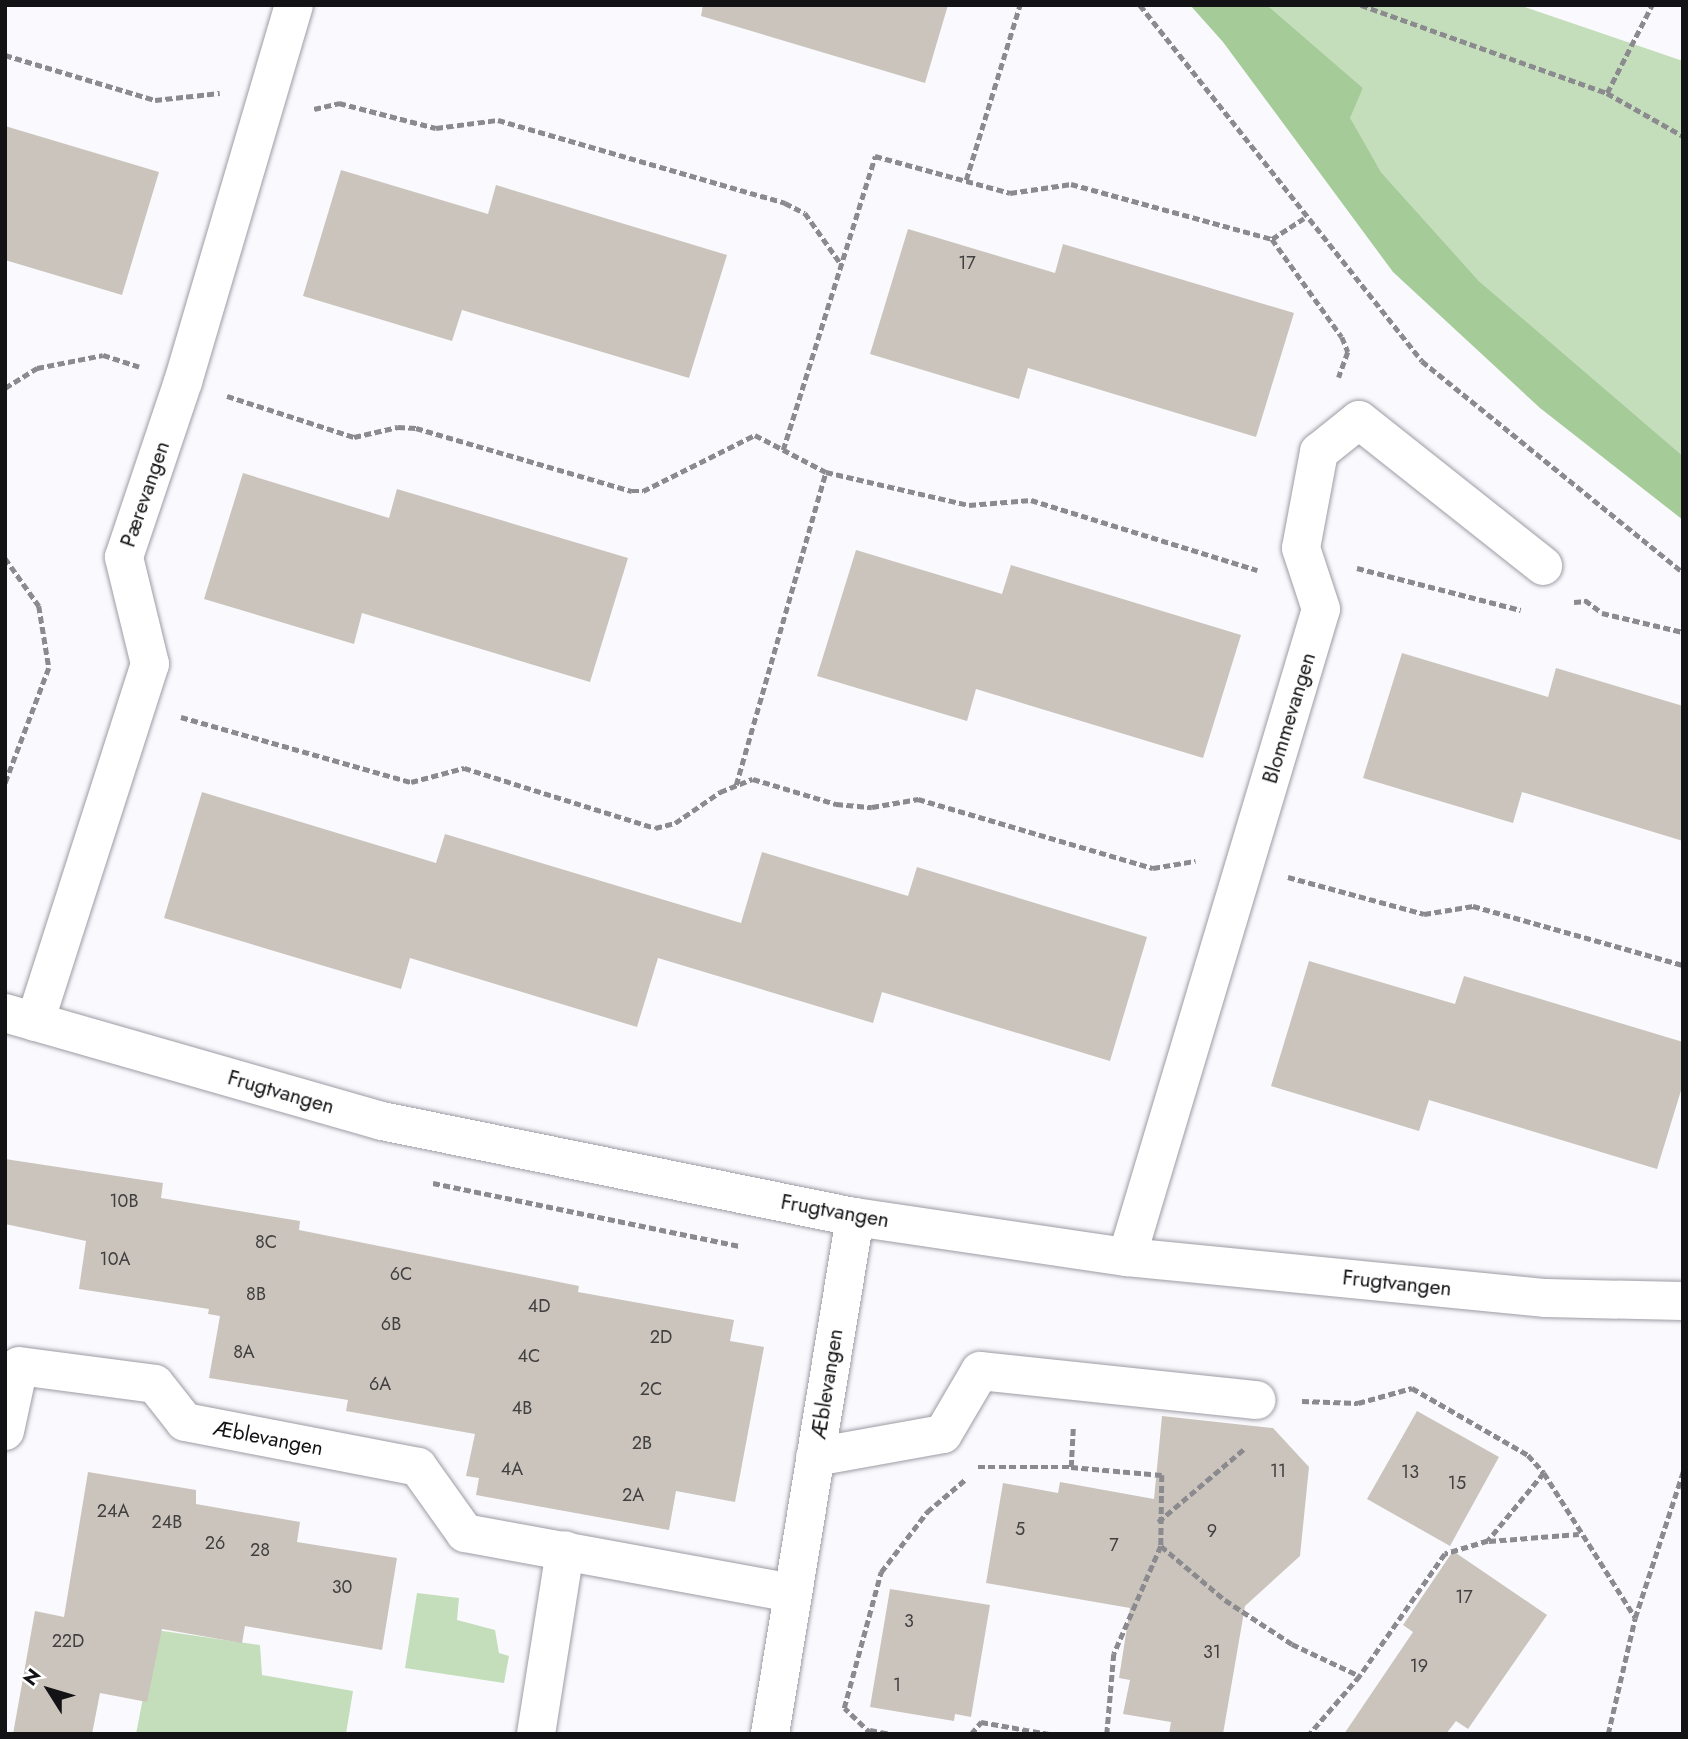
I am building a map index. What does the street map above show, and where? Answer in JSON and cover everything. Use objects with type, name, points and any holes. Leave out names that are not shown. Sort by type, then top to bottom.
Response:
[{"type":"street","name":"Pærevangen","points":[[20,1018],[150,664],[124,557],[183,382],[294,5]]},
{"type":"street","points":[[1359,420],[1543,566]]},
{"type":"street","name":"Blommevangen","points":[[1127,1257],[1321,609],[1301,548],[1319,452],[1359,420]]},
{"type":"street","name":"Frugtvangen","points":[[20,1018],[382,1121],[855,1217],[1127,1257],[1546,1298],[1683,1301]]},
{"type":"street","name":"Æblevangen","points":[[770,1734],[855,1217]]},
{"type":"street","name":"Æblevangen","points":[[5,1431],[19,1366],[155,1384],[186,1422],[418,1467],[464,1533],[793,1592]]},
{"type":"street","points":[[815,1457],[943,1434],[980,1371],[1274,1405]]},
{"type":"street","points":[[536,1734],[565,1549]]},
{"type":"path","points":[[966,180],[1020,5]]},
{"type":"path","points":[[1140,5],[1304,218],[1422,361],[1683,572]]},
{"type":"path","points":[[1361,5],[1607,93],[1683,136]]},
{"type":"path","points":[[1607,93],[1653,5]]},
{"type":"path","points":[[5,55],[155,100],[222,93],[307,110],[339,103],[436,128],[463,128],[498,120],[785,203],[804,213],[841,265]]},
{"type":"path","points":[[783,450],[876,156],[1010,193],[1071,184],[1272,239],[1342,337],[1348,352],[1338,380],[1359,420]]},
{"type":"path","points":[[1272,239],[1304,218]]},
{"type":"path","points":[[5,388],[37,368],[103,355],[354,437],[398,427],[416,428],[632,491],[643,491],[755,435],[825,472],[969,505],[1031,500],[1309,574],[1325,559],[1512,611],[1524,609]]},
{"type":"path","points":[[137,705],[411,782],[464,768],[655,828],[675,823],[736,786],[825,472]]},
{"type":"path","points":[[5,558],[39,606],[49,668],[5,784]]},
{"type":"path","points":[[1543,566],[1602,613],[1683,632]]},
{"type":"path","points":[[1562,604],[1587,601]]},
{"type":"path","points":[[1071,1467],[1075,1380]]},
{"type":"path","points":[[1274,1405],[1301,1401],[1358,1404],[1412,1388],[1528,1455],[1544,1473],[1579,1534],[1635,1618]]},
{"type":"path","points":[[1274,1405],[1301,1401]]},
{"type":"path","points":[[1158,1522],[1250,1444]]},
{"type":"path","points":[[891,1734],[871,1732],[845,1708],[881,1572],[927,1512],[978,1467],[1071,1467],[1162,1475],[1158,1522],[1161,1546],[1114,1654],[1107,1734]]},
{"type":"path","points":[[1608,1734],[1635,1618],[1683,1472]]},
{"type":"path","points":[[1488,1541],[1544,1473]]},
{"type":"path","points":[[1310,1734],[1360,1676],[1446,1554],[1488,1541],[1579,1534]]},
{"type":"path","points":[[1161,1546],[1225,1600],[1292,1644],[1360,1676]]},
{"type":"path","points":[[971,1734],[981,1723],[1049,1734]]},
{"type":"green space","points":[[1190,5],[1267,5],[1363,88],[1350,118],[1381,172],[1479,281],[1683,456],[1683,520],[1540,408],[1393,272],[1223,42]]},
{"type":"green space","points":[[1267,5],[1519,5],[1683,61],[1683,456],[1479,281],[1381,172],[1349,118],[1363,88]]},
{"type":"green space","points":[[417,1593],[459,1598],[457,1620],[495,1630],[499,1653],[509,1656],[504,1683],[405,1668]]},
{"type":"green space","points":[[156,1630],[260,1645],[262,1675],[353,1691],[346,1734],[136,1734]]},
{"type":"building","points":[[703,5],[948,5],[925,83],[701,16]]},
{"type":"building","points":[[5,126],[159,172],[122,295],[5,260]]},
{"type":"building","points":[[341,170],[488,214],[496,185],[727,255],[689,378],[462,310],[452,341],[303,296]]},
{"type":"building","points":[[908,229],[1055,273],[1063,244],[1294,313],[1256,437],[1028,368],[1019,399],[870,354]]},
{"type":"building","points":[[243,473],[389,518],[397,489],[628,558],[590,682],[362,613],[354,644],[204,599]]},
{"type":"building","points":[[856,550],[1002,594],[1011,565],[1241,635],[1203,758],[976,689],[967,721],[817,676]]},
{"type":"building","points":[[1402,653],[1548,697],[1556,668],[1683,706],[1683,841],[1522,792],[1513,823],[1363,778]]},
{"type":"building","points":[[202,792],[436,863],[445,834],[741,923],[762,852],[908,896],[917,867],[1147,937],[1110,1061],[882,992],[873,1023],[658,958],[637,1027],[410,958],[401,989],[164,918]]},
{"type":"building","points":[[1309,961],[1455,1004],[1464,976],[1683,1042],[1683,1084],[1657,1169],[1429,1100],[1419,1131],[1271,1086]]},
{"type":"building","points":[[5,1159],[163,1183],[161,1198],[300,1221],[299,1230],[579,1286],[578,1292],[734,1320],[730,1341],[764,1347],[735,1502],[676,1491],[669,1530],[476,1495],[479,1478],[466,1476],[475,1434],[346,1411],[348,1400],[209,1378],[220,1316],[208,1314],[209,1309],[79,1289],[86,1241],[5,1224]]},
{"type":"building","points":[[1417,1411],[1499,1457],[1450,1546],[1367,1499]]},
{"type":"building","points":[[1162,1416],[1273,1428],[1309,1467],[1300,1556],[1245,1606],[1223,1734],[1169,1734],[1171,1722],[1123,1714],[1130,1680],[1119,1678],[1130,1608],[986,1583],[1003,1483],[1058,1493],[1060,1482],[1154,1499]]},
{"type":"building","points":[[88,1472],[196,1490],[196,1504],[300,1522],[297,1542],[397,1558],[382,1650],[245,1626],[242,1643],[162,1629],[147,1702],[100,1693],[92,1734],[13,1734],[35,1611],[64,1617]]},
{"type":"building","points":[[1453,1551],[1547,1615],[1468,1729],[1456,1721],[1446,1734],[1344,1734],[1413,1632],[1403,1625]]},
{"type":"building","points":[[890,1589],[990,1605],[971,1717],[955,1714],[954,1721],[870,1707]]}]
